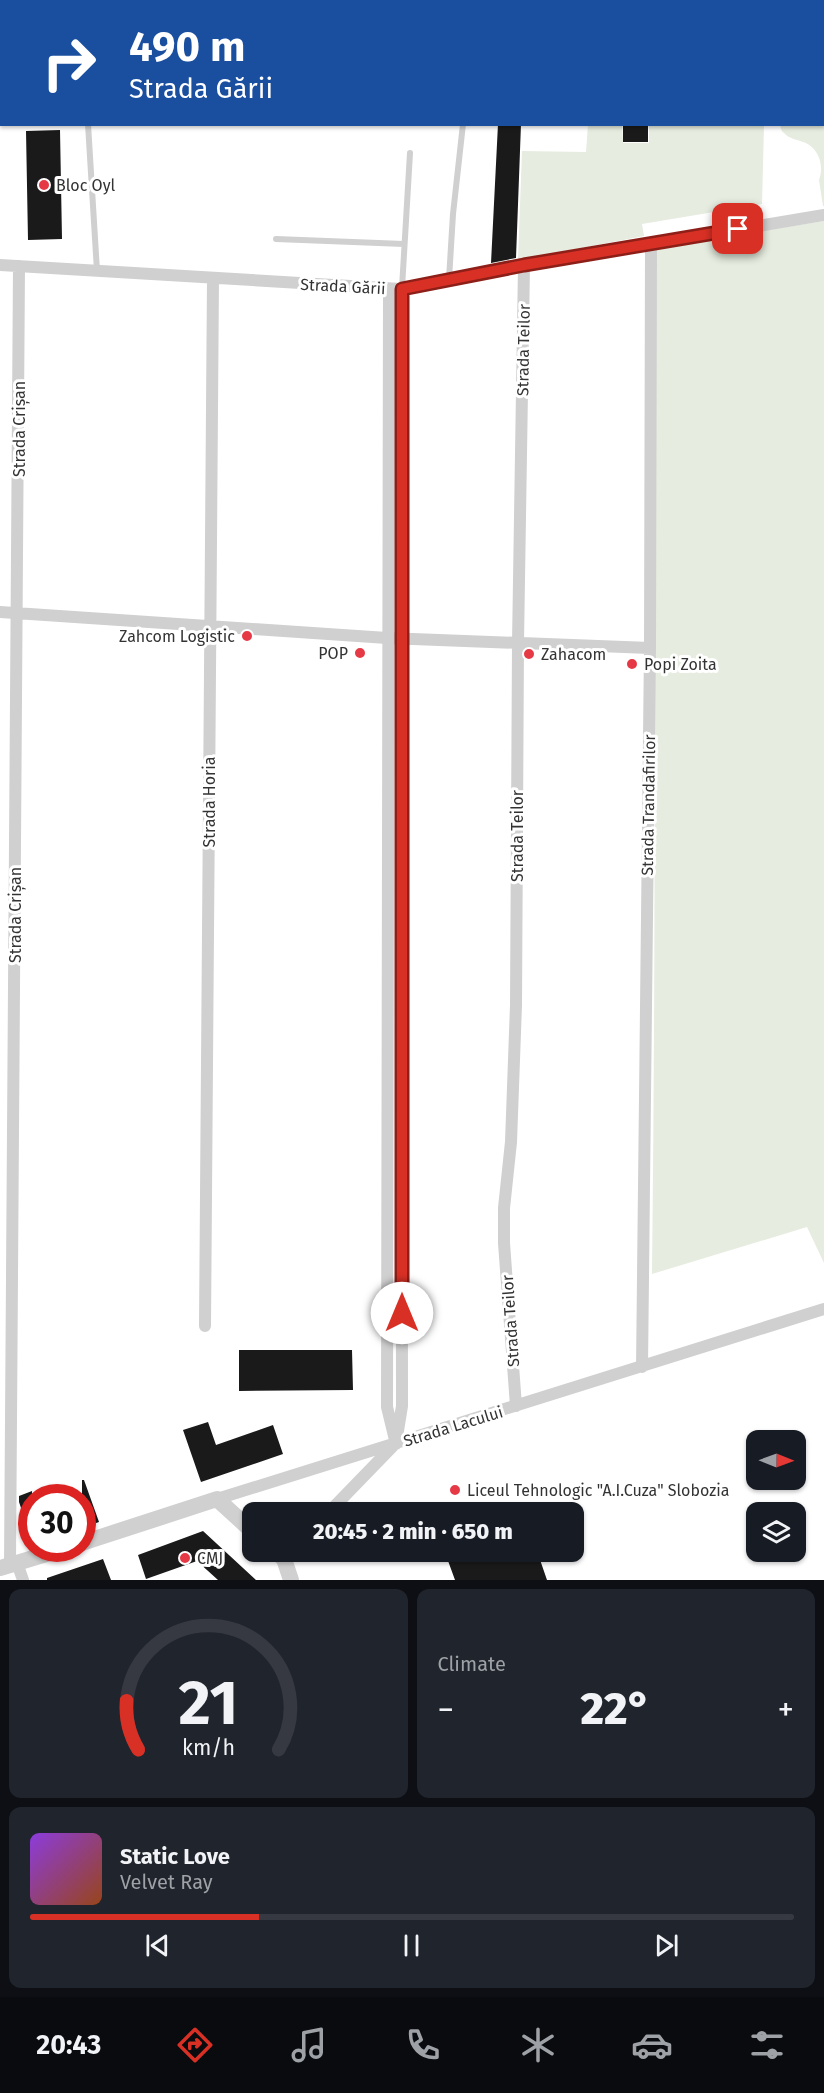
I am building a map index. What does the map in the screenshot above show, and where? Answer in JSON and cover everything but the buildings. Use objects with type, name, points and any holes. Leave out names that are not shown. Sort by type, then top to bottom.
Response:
[{"type":"street","name":"Strada Gării","points":[[0,265],[395,289],[651,243],[824,216]]},
{"type":"street","name":"Strada Trandafirilor","points":[[642,1367],[650,648],[651,243]]},
{"type":"street","name":"Strada Teilor","points":[[516,1406],[504,1244],[504,1208],[511,1142],[516,1005],[518,643],[524,265]]},
{"type":"street","name":"Strada Crișan","points":[[20,266],[9,1565],[23,1580]]},
{"type":"street","name":"Strada Horia","points":[[205,1326],[213,278]]},
{"type":"street","points":[[339,1502],[396,1444],[402,1406],[402,637],[395,289]]},
{"type":"street","points":[[395,289],[387,638],[387,1407],[396,1444]]},
{"type":"street","points":[[0,612],[387,638],[650,648]]},
{"type":"street","name":"Strada Lacului","points":[[96,1538],[824,1309]]},
{"type":"street","points":[[216,1499],[242,1522]]},
{"type":"street","points":[[286,1562],[291,1580]]},
{"type":"lane","points":[[88,126],[97,271]]},
{"type":"lane","points":[[448,279],[463,126]]},
{"type":"lane","points":[[395,289],[404,244],[410,153]]},
{"type":"lane","points":[[276,239],[404,244]]},
{"type":"shaded area","points":[[588,126],[622,126],[623,143],[649,143],[649,126],[764,126],[762,204],[642,224],[644,236],[518,260],[522,151],[586,152]]},
{"type":"shaded area","points":[[780,126],[824,126],[824,206],[819,180],[821,164],[818,154],[811,146],[791,138],[782,131]]},
{"type":"shaded area","points":[[824,221],[824,1263],[807,1227],[652,1274],[655,762],[652,249]]},
{"type":"place","name":"Bloc Oyl","points":[[44,185]]},
{"type":"place","name":"Zahcom Logistic","points":[[247,636]]},
{"type":"place","name":"POP","points":[[360,653]]},
{"type":"place","name":"Zahacom","points":[[529,654]]},
{"type":"place","name":"Popi Zoita","points":[[632,664]]},
{"type":"place","name":"Liceul Tehnologic \"A.I.Cuza\" Slobozia","points":[[455,1490]]},
{"type":"place","name":"CMJ","points":[[185,1558]]},
{"type":"route","points":[[402,1313],[402,289],[524,265],[738,229]]}]
